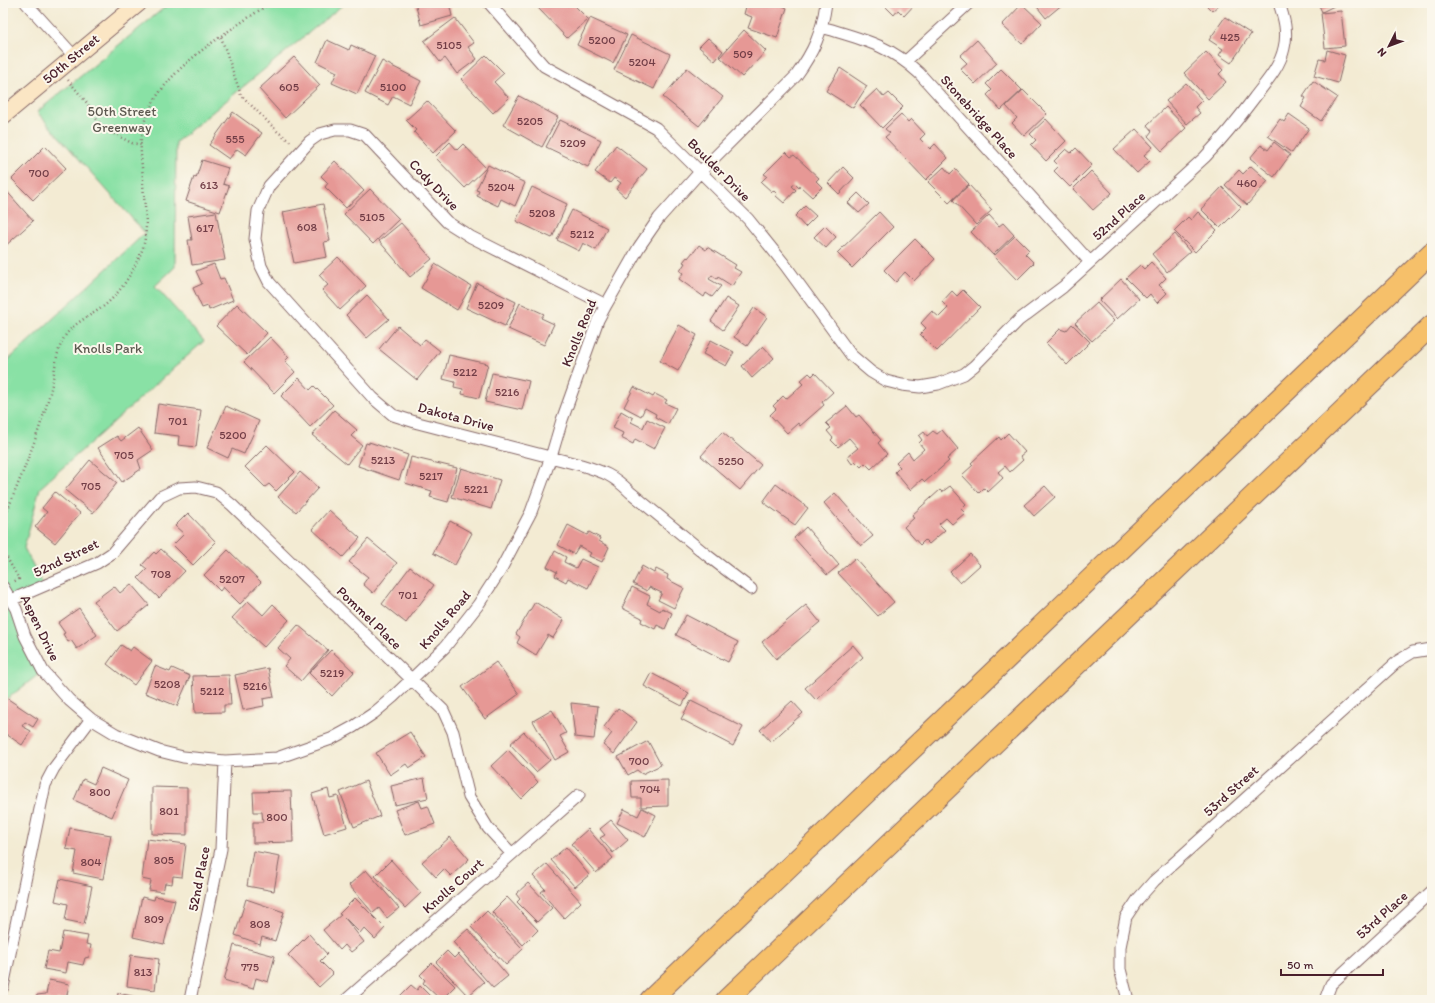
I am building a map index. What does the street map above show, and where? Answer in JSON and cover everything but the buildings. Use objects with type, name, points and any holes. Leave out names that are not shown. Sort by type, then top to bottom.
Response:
[{"type":"highway","points":[[650,1000],[1432,252]]},
{"type":"highway","points":[[726,1000],[1432,325]]},
{"type":"main road","name":"50th Street","points":[[3,116],[139,3]]},
{"type":"street","points":[[26,3],[74,56]]},
{"type":"street","name":"Boulder Drive","points":[[489,3],[544,66],[656,128],[748,219],[785,265],[852,355],[871,372],[886,381],[902,385]]},
{"type":"street","name":"Knolls Road","points":[[412,680],[450,641],[478,605],[500,570],[531,512],[552,457],[562,420],[598,320],[639,247],[660,218],[700,172],[796,76],[808,60],[820,35],[826,3]]},
{"type":"street","points":[[906,61],[969,3]]},
{"type":"street","name":"52nd Place","points":[[902,385],[920,387],[938,384],[964,374],[974,366],[1019,320],[1063,287],[1205,157],[1226,135],[1273,74],[1281,60],[1285,47],[1286,32],[1284,17],[1278,3]]},
{"type":"street","name":"Stonebridge Place","points":[[822,27],[868,41],[890,51],[906,61],[1090,262]]},
{"type":"street","name":"Cody Drive","points":[[301,150],[320,134],[335,130],[350,130],[365,135],[447,222],[471,237],[606,305]]},
{"type":"street","name":"Dakota Drive","points":[[301,150],[269,186],[258,211],[255,239],[261,266],[277,292],[373,398],[393,415],[418,423],[552,457],[606,473],[751,589]]},
{"type":"street","name":"Pommel Place","points":[[182,488],[196,487],[216,492],[232,505],[443,710],[453,732],[469,797],[488,828],[512,854]]},
{"type":"street","name":"52nd Street","points":[[11,600],[97,563],[112,553],[160,497],[182,488]]},
{"type":"street","name":"Aspen Drive","points":[[3,587],[16,609],[25,636],[43,671],[69,700],[91,719],[116,734],[159,751],[184,757],[225,761],[277,758],[300,751],[331,739],[353,728],[374,713],[412,680]]},
{"type":"street","name":"53rd Street","points":[[1128,1000],[1120,969],[1120,947],[1126,917],[1138,899],[1154,881],[1398,661],[1413,652],[1432,649]]},
{"type":"street","points":[[3,987],[46,785],[54,768],[91,719]]},
{"type":"street","name":"52nd Place","points":[[190,1000],[221,849],[225,761]]},
{"type":"street","name":"Knolls Court","points":[[346,1000],[579,795]]},
{"type":"street","name":"53rd Place","points":[[1325,1000],[1331,984],[1432,890]]},
{"type":"path","points":[[3,521],[30,452],[48,400],[60,346],[75,324],[105,305],[124,285],[136,263],[146,237],[141,145],[147,115],[157,94],[168,80],[180,69],[221,37],[270,3]]},
{"type":"path","points":[[221,37],[241,95],[276,131],[301,150]]},
{"type":"path","points":[[59,69],[87,103],[95,118],[104,129],[132,143],[141,145]]},
{"type":"path","points":[[3,551],[18,579],[3,587]]},
{"type":"green space","points":[[170,3],[345,3],[176,142],[175,267],[155,286],[204,341],[40,488],[24,548],[44,586],[11,600],[43,671],[3,702],[3,365],[145,233],[37,112]]},
{"type":"park label","name":"50th Street Greenway","points":[[122,120]]},
{"type":"park label","name":"Knolls Park","points":[[108,348]]}]
